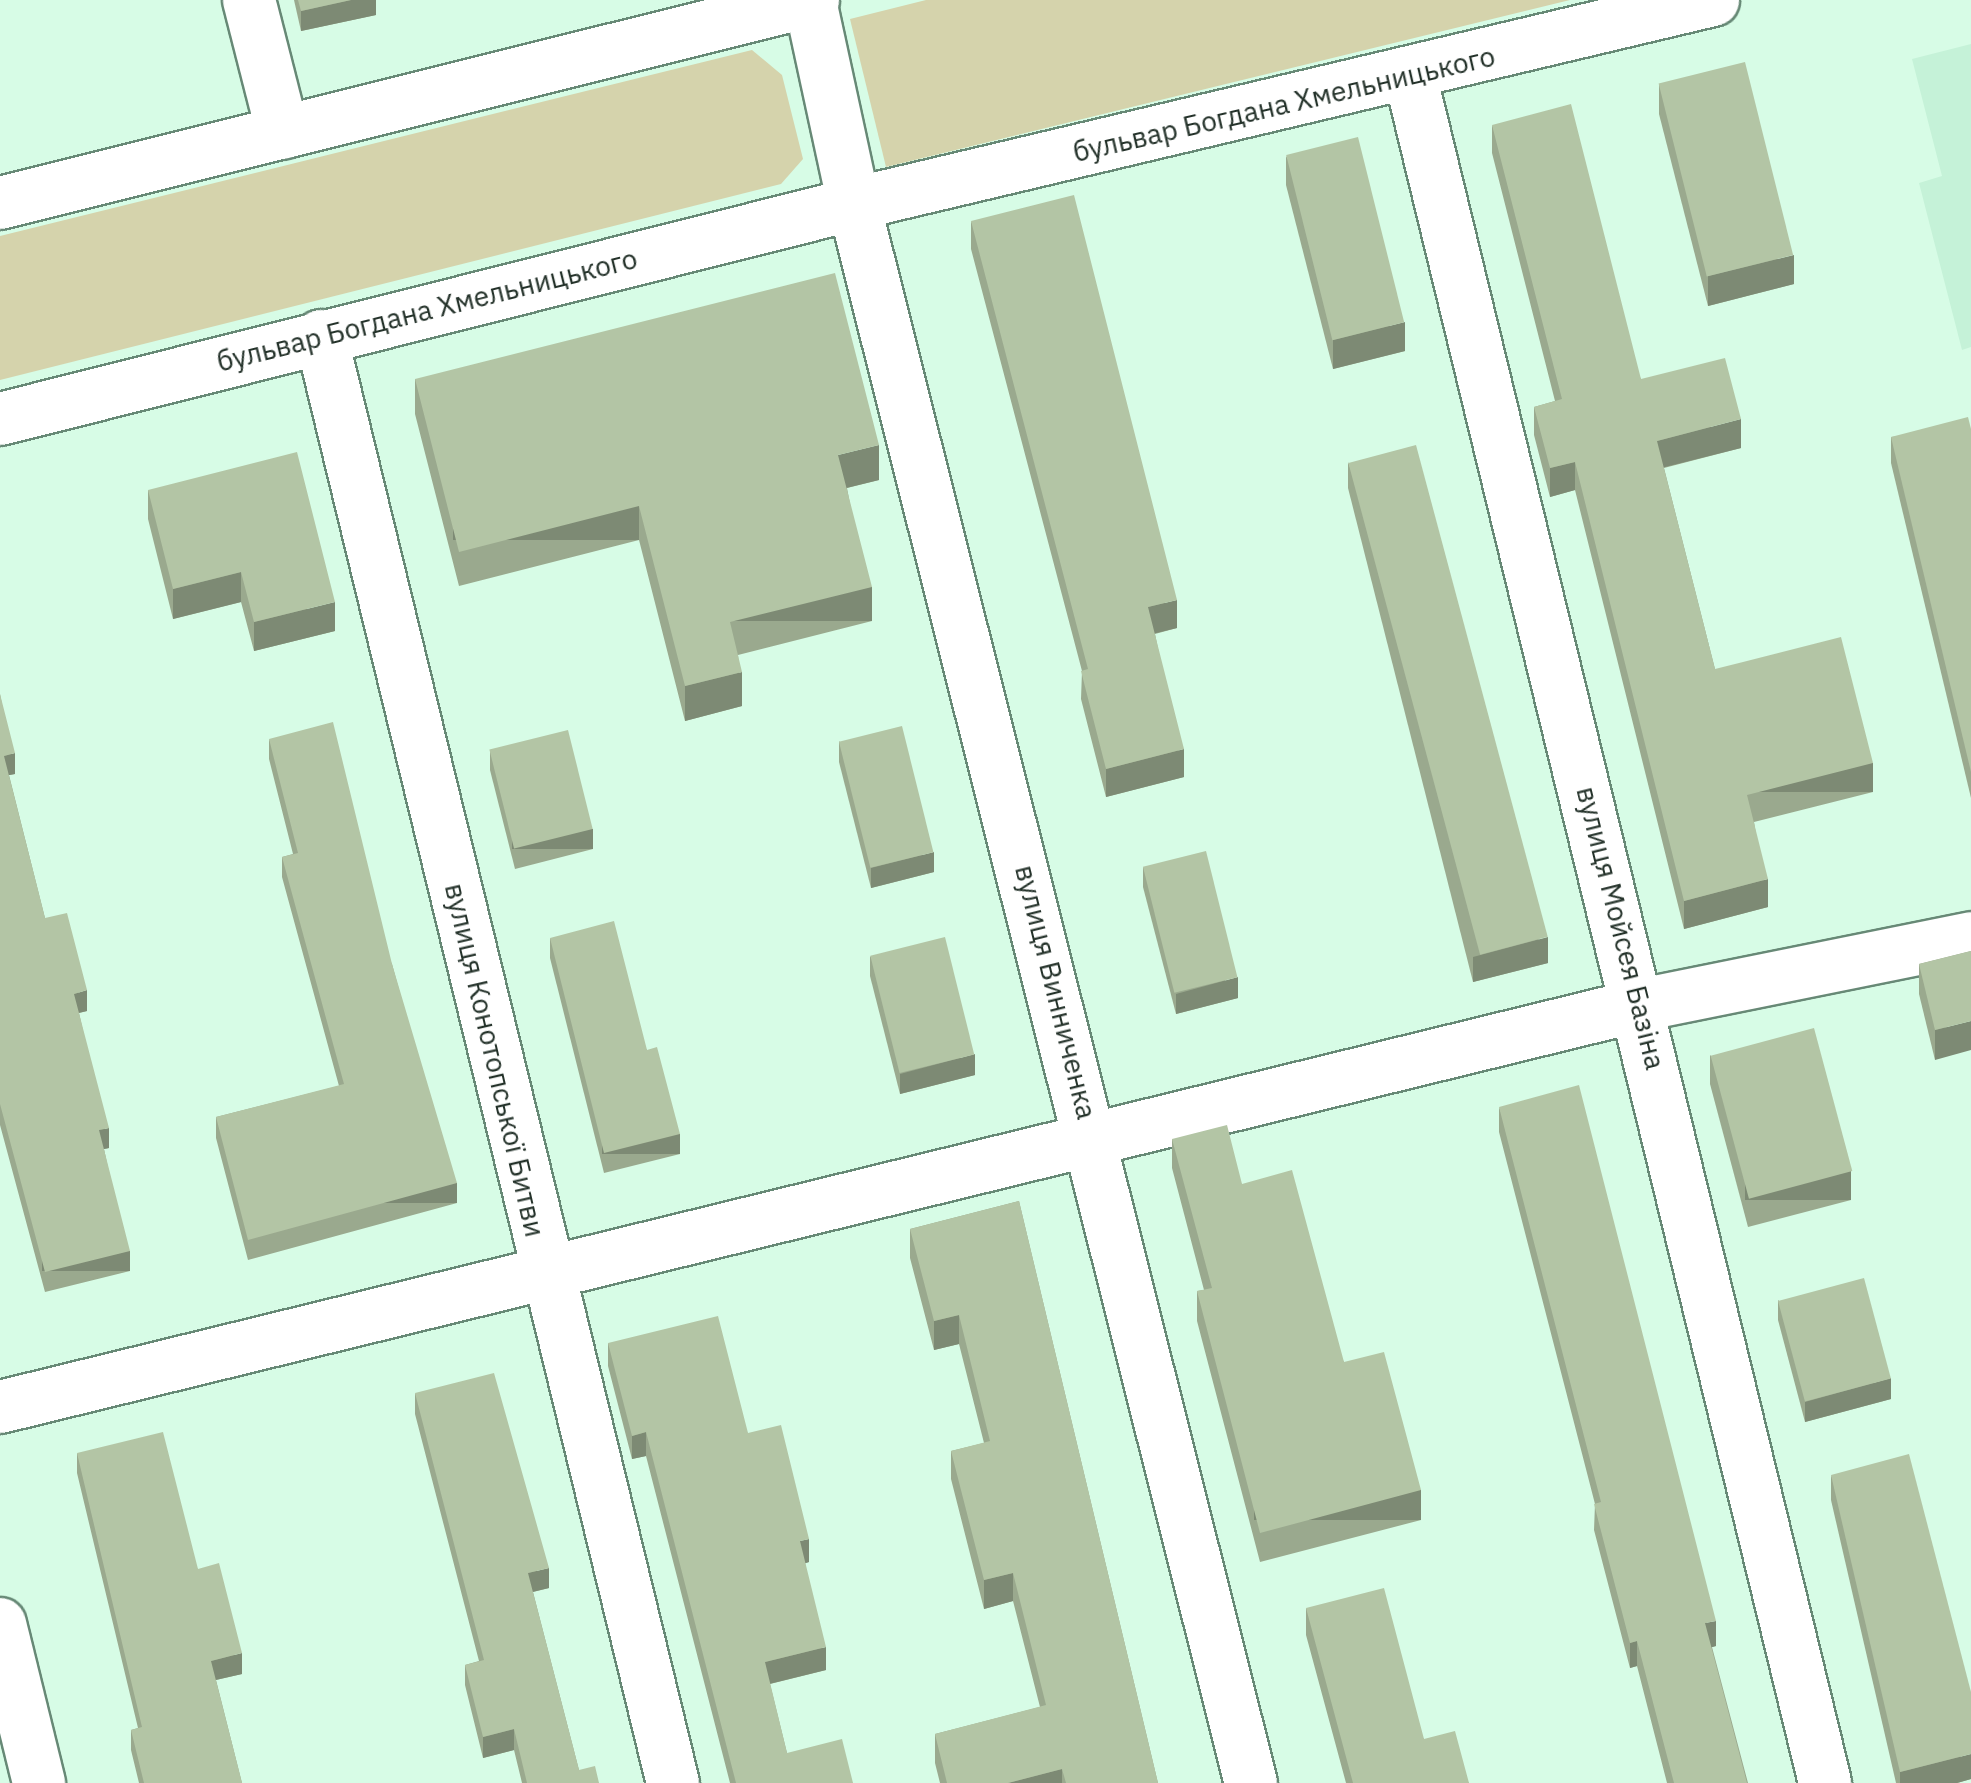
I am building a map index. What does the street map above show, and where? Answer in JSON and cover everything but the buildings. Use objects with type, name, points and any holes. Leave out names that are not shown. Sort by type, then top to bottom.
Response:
[{"type":"street","points":[[249,0],[284,133]]},
{"type":"street","points":[[0,204],[811,0],[854,204]]},
{"type":"street","name":"бульвар Богдана Хмельницького","points":[[0,419],[854,204],[1410,76],[1713,0]]},
{"type":"street","name":"вулиця Мойсея Базіна","points":[[1410,76],[1640,1004],[1825,1783]]},
{"type":"street","name":"вулиця Винниченка","points":[[854,204],[1094,1139],[1250,1783]]},
{"type":"street","name":"вулиця Конотопської Битви","points":[[321,336],[673,1783]]},
{"type":"street","points":[[0,1407],[1640,1004],[1971,938]]},
{"type":"street","points":[[0,1624],[39,1783]]},
{"type":"shaded area","points":[[926,0],[1570,0],[886,167],[850,19]]},
{"type":"shaded area","points":[[1971,44],[1971,347],[1962,350],[1919,183],[1942,176],[1912,59]]},
{"type":"shaded area","points":[[752,50],[782,75],[803,159],[781,184],[0,380],[0,236]]}]
